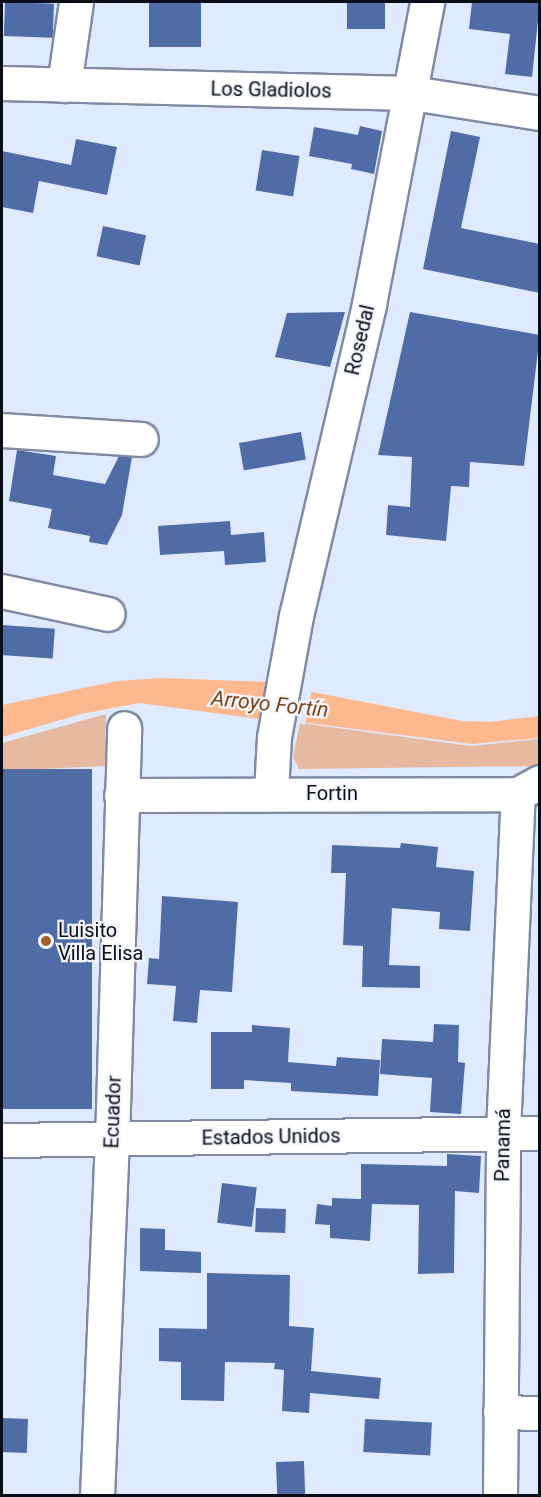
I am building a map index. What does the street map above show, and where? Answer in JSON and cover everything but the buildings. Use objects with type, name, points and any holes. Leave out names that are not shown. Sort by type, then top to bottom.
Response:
[{"type":"street","points":[[64,85],[76,2]]},
{"type":"street","name":"Rosedal","points":[[271,792],[274,737],[285,678],[369,304],[412,93],[427,2]]},
{"type":"street","name":"Los Gladiolos","points":[[2,83],[412,93],[540,113]]},
{"type":"street","points":[[2,430],[141,439]]},
{"type":"street","points":[[2,591],[108,614]]},
{"type":"street","name":"Ecuador","points":[[97,1496],[112,1141],[124,728]]},
{"type":"street","name":"Fortin","points":[[121,795],[529,788]]},
{"type":"street","name":"Panamá","points":[[500,1496],[503,1132],[529,788]]},
{"type":"street","name":"Estados Unidos","points":[[2,1140],[112,1141],[540,1133]]},
{"type":"street","points":[[500,1412],[540,1413]]},
{"type":"shaded area","points":[[161,678],[269,682],[259,719],[139,703],[81,714],[2,737],[2,705],[117,681]]},
{"type":"shaded area","points":[[307,691],[462,721],[489,722],[539,716],[539,738],[472,744],[301,722]]},
{"type":"shaded area","points":[[106,714],[105,766],[2,771],[2,743]]},
{"type":"shaded area","points":[[300,723],[471,746],[539,739],[539,766],[299,769],[293,757]]},
{"type":"pier","points":[[306,688],[312,689],[305,725],[298,722]]},
{"type":"place","name":"Luisito Villa Elisa","points":[[46,941]]},
{"type":"water label","name":"Arroyo Fortín","points":[[270,704]]}]
